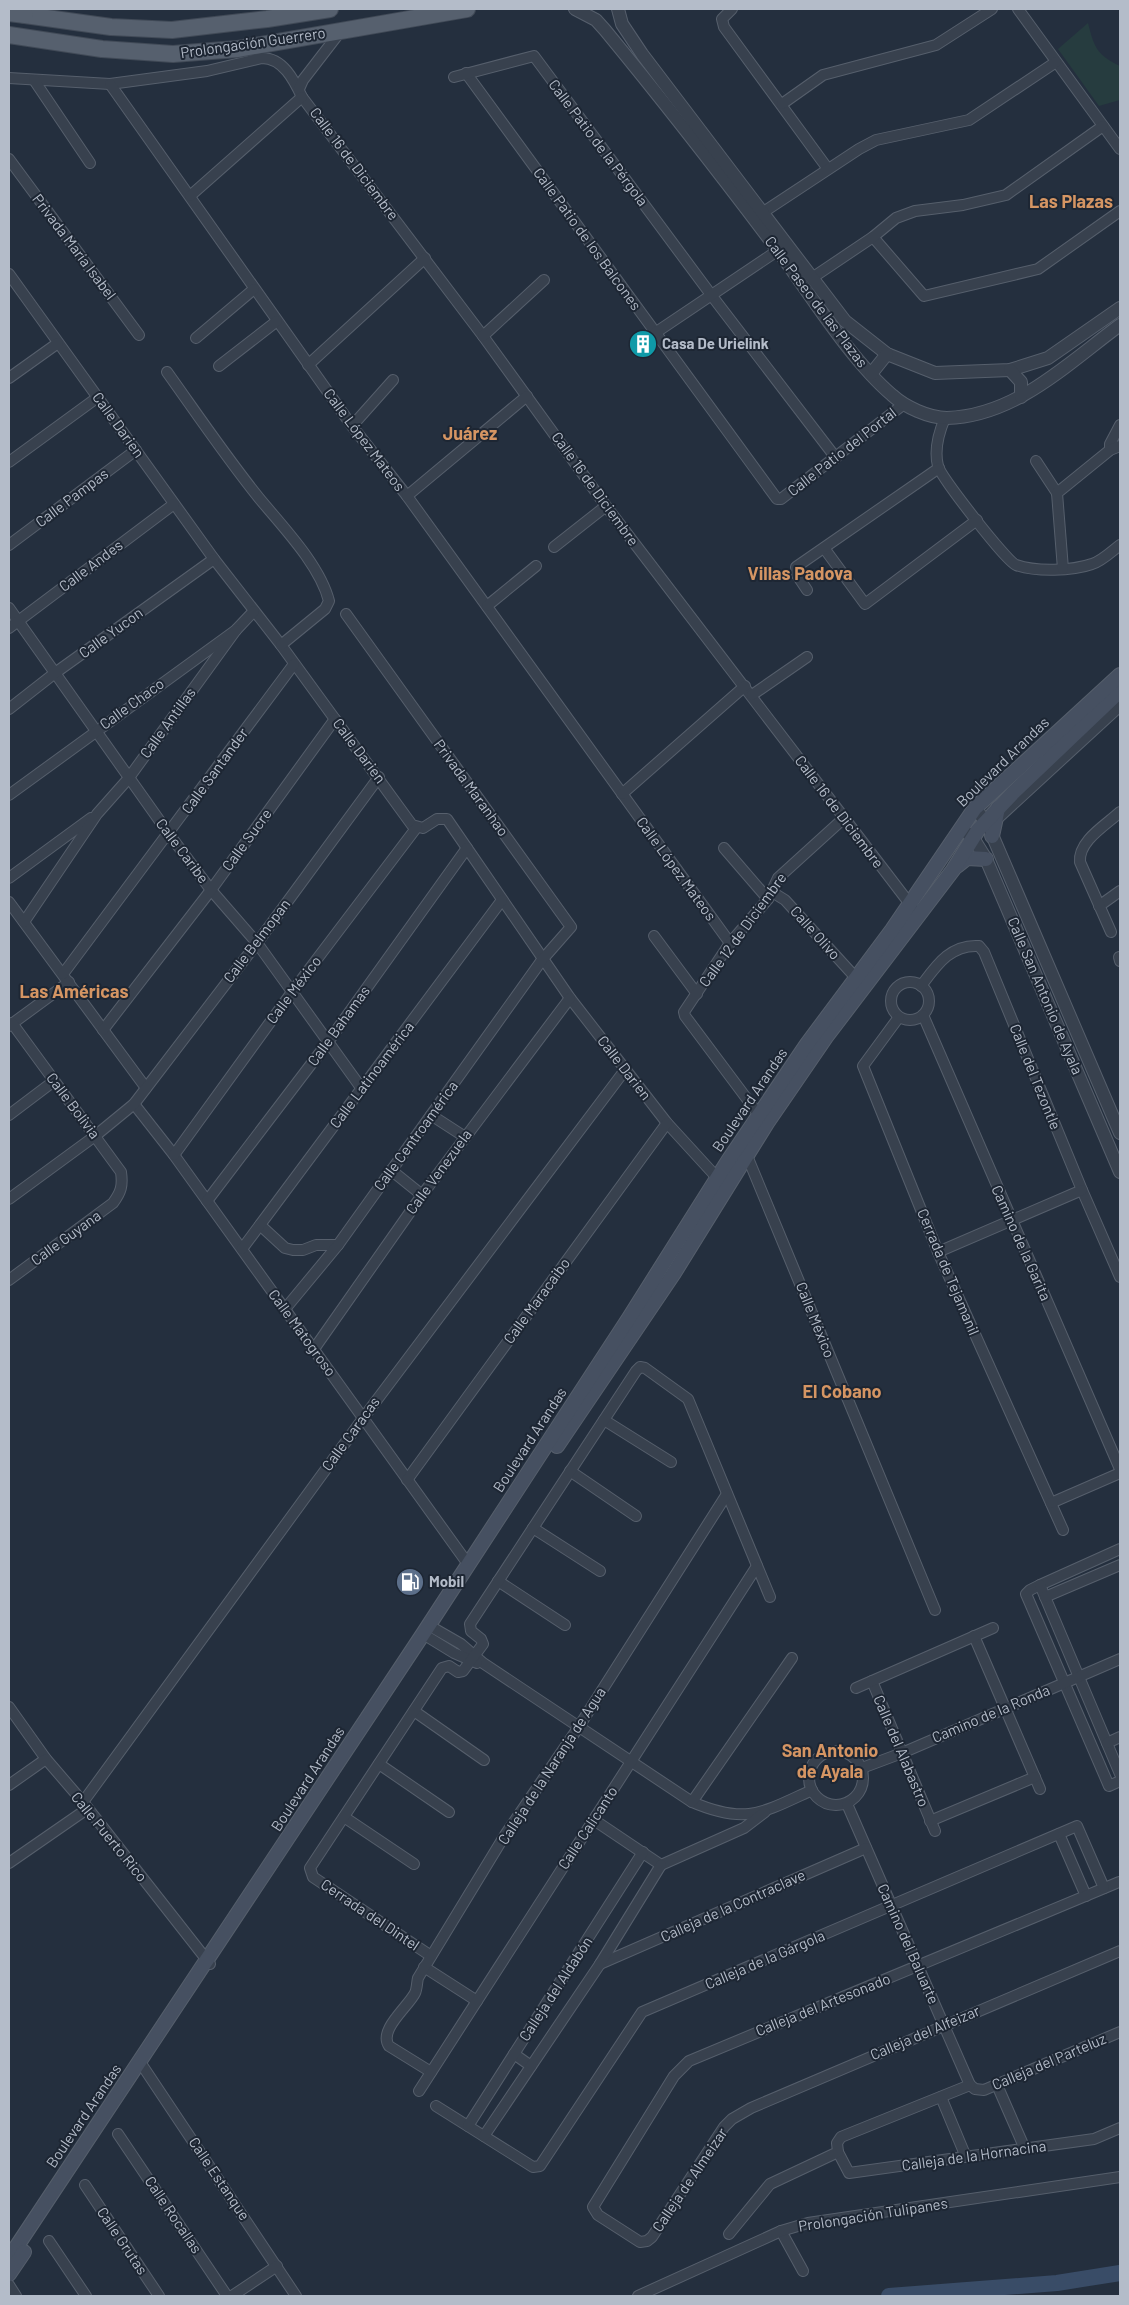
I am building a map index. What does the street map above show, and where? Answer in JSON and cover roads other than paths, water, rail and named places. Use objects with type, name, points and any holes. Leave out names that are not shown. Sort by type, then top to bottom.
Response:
[{"type":"main road","name":"Prolongación Guerrero","points":[[14,13],[111,28],[172,30],[302,11],[330,9]]},
{"type":"main road","name":"Prolongación Guerrero","points":[[15,36],[102,49],[173,54],[237,49],[467,9]]},
{"type":"main road","name":"Boulevard Arandas","points":[[762,1120],[826,1037],[914,909],[961,827],[975,808],[1120,675]]},
{"type":"main road","name":"Boulevard Arandas","points":[[428,1631],[468,1564],[659,1272],[722,1182],[762,1120],[807,1044],[856,978],[914,909],[952,870],[973,838],[1032,774],[1120,690]]},
{"type":"main road","points":[[1032,774],[1050,770]]},
{"type":"main road","points":[[992,836],[993,816]]},
{"type":"main road","points":[[952,870],[967,858],[986,859]]},
{"type":"main road","name":"Boulevard Arandas","points":[[9,2258],[142,2064],[428,1631],[674,1273],[722,1182]]},
{"type":"main road","name":"Boulevard Arandas","points":[[9,2274],[142,2064]]},
{"type":"street","name":"Calle Paseo de las Plazas","points":[[575,9],[596,20],[605,30],[782,248],[812,278],[845,321],[887,354],[935,372],[1010,370],[1048,358],[1120,308]]},
{"type":"street","name":"Calle Paseo de las Plazas","points":[[618,9],[622,24],[642,54],[762,213],[782,248],[855,355],[882,386],[904,404],[945,418],[966,416],[1001,408],[1021,397],[1120,324]]},
{"type":"street","points":[[732,9],[722,19],[724,27],[828,169]]},
{"type":"street","points":[[782,104],[823,74],[936,45],[992,9]]},
{"type":"street","points":[[1018,9],[1120,149]]},
{"type":"street","points":[[190,196],[301,93],[303,80],[340,32]]},
{"type":"street","points":[[311,36],[316,44],[320,60]]},
{"type":"street","name":"Calle Patio de la Pérgola","points":[[454,77],[534,56],[712,296]]},
{"type":"street","name":"Calle 16 de Diciembre","points":[[9,78],[110,84],[206,71],[262,58],[271,58],[280,62],[606,506],[914,909]]},
{"type":"street","points":[[762,213],[876,140],[958,124],[969,120],[1056,62]]},
{"type":"street","name":"Calle Patio de los Balcones","points":[[466,73],[779,500]]},
{"type":"street","points":[[34,80],[90,163]]},
{"type":"street","name":"Calle López Mateos","points":[[110,84],[352,426],[407,496],[730,943]]},
{"type":"street","points":[[812,278],[873,237],[896,218],[915,211],[963,205],[1006,195],[1103,126]]},
{"type":"street","name":"Privada María Isabel","points":[[9,159],[139,334]]},
{"type":"street","points":[[873,237],[924,296],[1038,270],[1120,211]]},
{"type":"street","points":[[655,333],[782,248]]},
{"type":"street","points":[[308,365],[425,258]]},
{"type":"street","name":"Calle Darien","points":[[9,274],[12,285],[58,342],[214,559],[281,645],[379,777],[412,825],[423,828],[437,818],[447,819],[542,960],[570,998],[666,1123],[722,1182]]},
{"type":"street","points":[[483,336],[544,280]]},
{"type":"street","points":[[196,338],[254,289]]},
{"type":"street","points":[[712,296],[836,458]]},
{"type":"street","points":[[219,366],[277,321]]},
{"type":"street","points":[[9,378],[58,342]]},
{"type":"street","points":[[872,374],[887,354]]},
{"type":"street","points":[[1010,370],[1021,382],[1021,397]]},
{"type":"street","points":[[167,372],[209,433],[300,548],[327,590],[329,601],[325,609],[281,645]]},
{"type":"street","points":[[352,426],[393,380]]},
{"type":"street","points":[[407,496],[527,396]]},
{"type":"street","points":[[9,462],[98,397]]},
{"type":"street","name":"Calle Patio del Portal","points":[[779,500],[904,404]]},
{"type":"street","points":[[945,418],[937,446],[939,468],[977,520],[1012,562],[1027,567],[1062,569],[1093,564],[1120,545]]},
{"type":"street","points":[[1110,450],[1110,444],[1120,425]]},
{"type":"street","points":[[1057,493],[1110,450],[1120,446]]},
{"type":"street","name":"Calle Pampas","points":[[9,545],[136,450]]},
{"type":"street","points":[[1036,460],[1057,493],[1062,569]]},
{"type":"street","points":[[807,590],[797,575],[796,567],[939,468]]},
{"type":"street","name":"Calle Andes","points":[[9,628],[174,504]]},
{"type":"street","points":[[554,547],[606,506]]},
{"type":"street","points":[[824,548],[865,604],[977,520]]},
{"type":"street","name":"Calle Yucon","points":[[9,709],[55,673],[214,559]]},
{"type":"street","points":[[487,606],[536,566]]},
{"type":"street","name":"Calle Caribe","points":[[9,608],[96,730],[128,779],[211,890],[257,943],[362,1089]]},
{"type":"street","name":"Calle Chaco","points":[[9,795],[236,630],[254,611]]},
{"type":"street","name":"Privada Maranhao","points":[[346,614],[571,926],[542,960]]},
{"type":"street","name":"Calle Antillas","points":[[24,922],[97,814],[128,779],[236,630]]},
{"type":"street","points":[[752,696],[807,657]]},
{"type":"street","name":"Calle Santander","points":[[10,1025],[66,978],[294,664]]},
{"type":"street","points":[[622,794],[745,686]]},
{"type":"street","points":[[975,808],[993,816],[1050,770],[1120,706]]},
{"type":"street","name":"Calle Sucre","points":[[103,1030],[211,890],[335,719]]},
{"type":"street","name":"Calle Belmopan","points":[[9,1199],[96,1136],[134,1104],[257,943],[379,777]]},
{"type":"street","points":[[1111,932],[1080,862],[1080,853],[1084,845],[1120,812]]},
{"type":"street","name":"Calle Antillas","points":[[9,878],[97,814]]},
{"type":"street","name":"Calle 12 de Diciembre","points":[[762,1120],[684,1014],[730,943],[770,895],[778,878],[844,819]]},
{"type":"street","name":"Calle México","points":[[174,1155],[292,992],[417,827]]},
{"type":"street","name":"Calle San Antonio de Ayala","points":[[961,827],[973,838],[986,859],[1120,1172]]},
{"type":"street","points":[[992,836],[1120,1133]]},
{"type":"street","name":"Calle Bahamas","points":[[207,1201],[328,1042],[467,848]]},
{"type":"street","name":"Calle Olivo","points":[[724,848],[770,895],[785,900],[856,978]]},
{"type":"street","points":[[1099,906],[1120,891]]},
{"type":"street","name":"Calle Latinoamérica","points":[[242,1249],[502,900]]},
{"type":"street","points":[[9,902],[146,1088]]},
{"type":"street","points":[[654,936],[697,994]]},
{"type":"street","name":"Calle del Tezontle","points":[[922,986],[942,957],[971,946],[979,946],[984,952],[1082,1190],[1120,1276]]},
{"type":"street","name":"Calle Centroamérica","points":[[285,1309],[338,1245],[542,960]]},
{"type":"street","points":[[909,982],[922,986],[929,1001],[923,1015],[910,1021],[899,1017],[891,1005],[893,992],[897,987],[909,982]]},
{"type":"street","name":"Calle Venezuela","points":[[314,1349],[422,1195],[570,998]]},
{"type":"street","name":"Camino de la Garita","points":[[923,1015],[1120,1471]]},
{"type":"street","name":"Cerrada de Tejamanil","points":[[899,1017],[864,1066],[938,1252],[1063,1530]]},
{"type":"street","name":"Calle Bolivia","points":[[10,1025],[122,1172],[120,1193]]},
{"type":"street","name":"Calle Caracas","points":[[9,1863],[85,1806],[364,1417],[625,1070]]},
{"type":"street","points":[[9,1115],[54,1081]]},
{"type":"street","name":"Calle Matogroso","points":[[134,1104],[174,1155],[468,1564]]},
{"type":"street","points":[[1094,1110],[1108,1105]]},
{"type":"street","points":[[431,1115],[465,1137]]},
{"type":"street","name":"Calle Maracaibo","points":[[407,1480],[666,1123]]},
{"type":"street","name":"Calle México","points":[[744,1147],[935,1610]]},
{"type":"street","points":[[391,1170],[422,1195]]},
{"type":"street","points":[[938,1252],[1082,1190]]},
{"type":"street","name":"Calle Guyana","points":[[9,1280],[113,1203],[120,1193]]},
{"type":"street","points":[[260,1225],[285,1248],[303,1250],[316,1245],[338,1245]]},
{"type":"street","points":[[659,1272],[674,1273]]},
{"type":"street","points":[[414,1864],[344,1818],[442,1668],[449,1666],[460,1672],[473,1658],[482,1644],[481,1639],[471,1631],[470,1624],[636,1371],[640,1368],[645,1368],[688,1399],[770,1597]]},
{"type":"street","points":[[604,1420],[671,1462]]},
{"type":"street","points":[[570,1471],[636,1516]]},
{"type":"street","points":[[1051,1503],[1120,1471]]},
{"type":"street","name":"Calleja de la Naranja de Agua","points":[[431,2072],[390,2046],[386,2041],[386,2033],[415,1992],[418,1978],[505,1836],[578,1728],[727,1494]]},
{"type":"street","points":[[533,1528],[600,1571]]},
{"type":"street","points":[[1120,1549],[1040,1585],[1026,1594],[1109,1786],[1120,1781]]},
{"type":"street","points":[[1045,1597],[1120,1565]]},
{"type":"street","name":"Calle Calicanto","points":[[419,2090],[757,1566]]},
{"type":"street","points":[[498,1581],[565,1626]]},
{"type":"street","points":[[1040,1585],[1120,1774]]},
{"type":"street","points":[[856,1688],[993,1628]]},
{"type":"street","points":[[428,1631],[483,1663],[630,1763],[692,1802],[728,1815],[744,1815],[767,1811]]},
{"type":"street","points":[[974,1636],[1040,1789]]},
{"type":"street","points":[[692,1802],[792,1658]]},
{"type":"street","name":"Camino de la Ronda","points":[[862,1768],[902,1753],[1120,1659]]},
{"type":"street","name":"Calle del Alabastro","points":[[872,1681],[935,1831]]},
{"type":"street","name":"Calle Puerto Rico","points":[[9,1708],[46,1759],[209,1963]]},
{"type":"street","points":[[414,1711],[484,1760]]},
{"type":"street","points":[[1107,1743],[1120,1737]]},
{"type":"street","points":[[836,1751],[846,1753],[856,1759],[862,1768],[864,1782],[858,1795],[846,1804],[833,1805],[821,1800],[812,1790],[809,1780],[811,1769],[816,1760],[825,1753],[836,1751]]},
{"type":"street","points":[[9,1785],[46,1759]]},
{"type":"street","points":[[379,1764],[449,1812]]},
{"type":"street","points":[[930,1821],[1035,1777]]},
{"type":"street","points":[[594,1820],[661,1865],[744,1828],[767,1811],[812,1790]]},
{"type":"street","name":"Camino del Baluarte","points":[[846,1804],[970,2085]]},
{"type":"street","name":"Cerrada del Dintel","points":[[344,1818],[310,1868],[313,1877],[431,1956]]},
{"type":"street","name":"Calleja de la Gárgola","points":[[484,2136],[533,2167],[540,2166],[642,2012],[1077,1826],[1104,1888]]},
{"type":"street","points":[[1059,1834],[1086,1896]]},
{"type":"street","name":"Calleja de la Contraclave","points":[[600,1964],[866,1848]]},
{"type":"street","name":"Calleja del Aldabón","points":[[468,2126],[643,1852]]},
{"type":"street","name":"Calleja del Aldabón","points":[[484,2136],[600,1964],[661,1865]]},
{"type":"street","name":"Calleja del Artesonado","points":[[647,2241],[640,2242],[633,2238],[598,2215],[593,2207],[674,2076],[689,2061],[1119,1882]]},
{"type":"street","name":"Calleja del Alfeizar","points":[[732,2119],[751,2108],[943,2024],[1120,1951]]},
{"type":"street","points":[[424,1968],[477,2001]]},
{"type":"street","name":"Calleja del Parteluz","points":[[838,2152],[837,2143],[841,2137],[970,2085],[975,2089],[984,2090],[1120,2032]]},
{"type":"street","points":[[514,2054],[531,2066]]},
{"type":"street","name":"Calle Estanque","points":[[142,2064],[296,2296]]},
{"type":"street","points":[[997,2084],[1025,2149]]},
{"type":"street","points":[[940,2097],[966,2156]]},
{"type":"street","points":[[436,2106],[484,2136]]},
{"type":"street","name":"Calleja de Almeizar","points":[[647,2241],[652,2237],[724,2127],[732,2119]]},
{"type":"street","name":"Calleja de la Hornacina","points":[[838,2152],[849,2173],[1094,2139],[1120,2128]]},
{"type":"street","name":"Calle Rocallas","points":[[118,2134],[227,2296]]},
{"type":"street","points":[[729,2234],[770,2184],[838,2152]]},
{"type":"street","name":"Prolongación Tulipanes","points":[[638,2296],[782,2231],[808,2223],[1120,2177]]},
{"type":"street","name":"Calle Grutas","points":[[85,2185],[159,2296]]},
{"type":"street","points":[[782,2231],[803,2271]]},
{"type":"street","points":[[49,2242],[86,2296]]},
{"type":"street","points":[[232,2296],[277,2266]]},
{"type":"street","points":[[9,2285],[16,2296]]},
{"type":"waterway","points":[[889,2296],[1057,2283],[1120,2273]]},
{"type":"place","name":"Casa De Urielink","points":[[643,344]]},
{"type":"place","name":"Mobil","points":[[410,1582]]},
{"type":"district","name":"Las Plazas","points":[[1071,202]]},
{"type":"district","name":"Juárez","points":[[470,434]]},
{"type":"district","name":"Villas Padova","points":[[800,574]]},
{"type":"district","name":"Las Américas","points":[[74,992]]},
{"type":"district","name":"El Cobano","points":[[842,1392]]},
{"type":"district","name":"San Antonio de Ayala","points":[[830,1761]]}]
